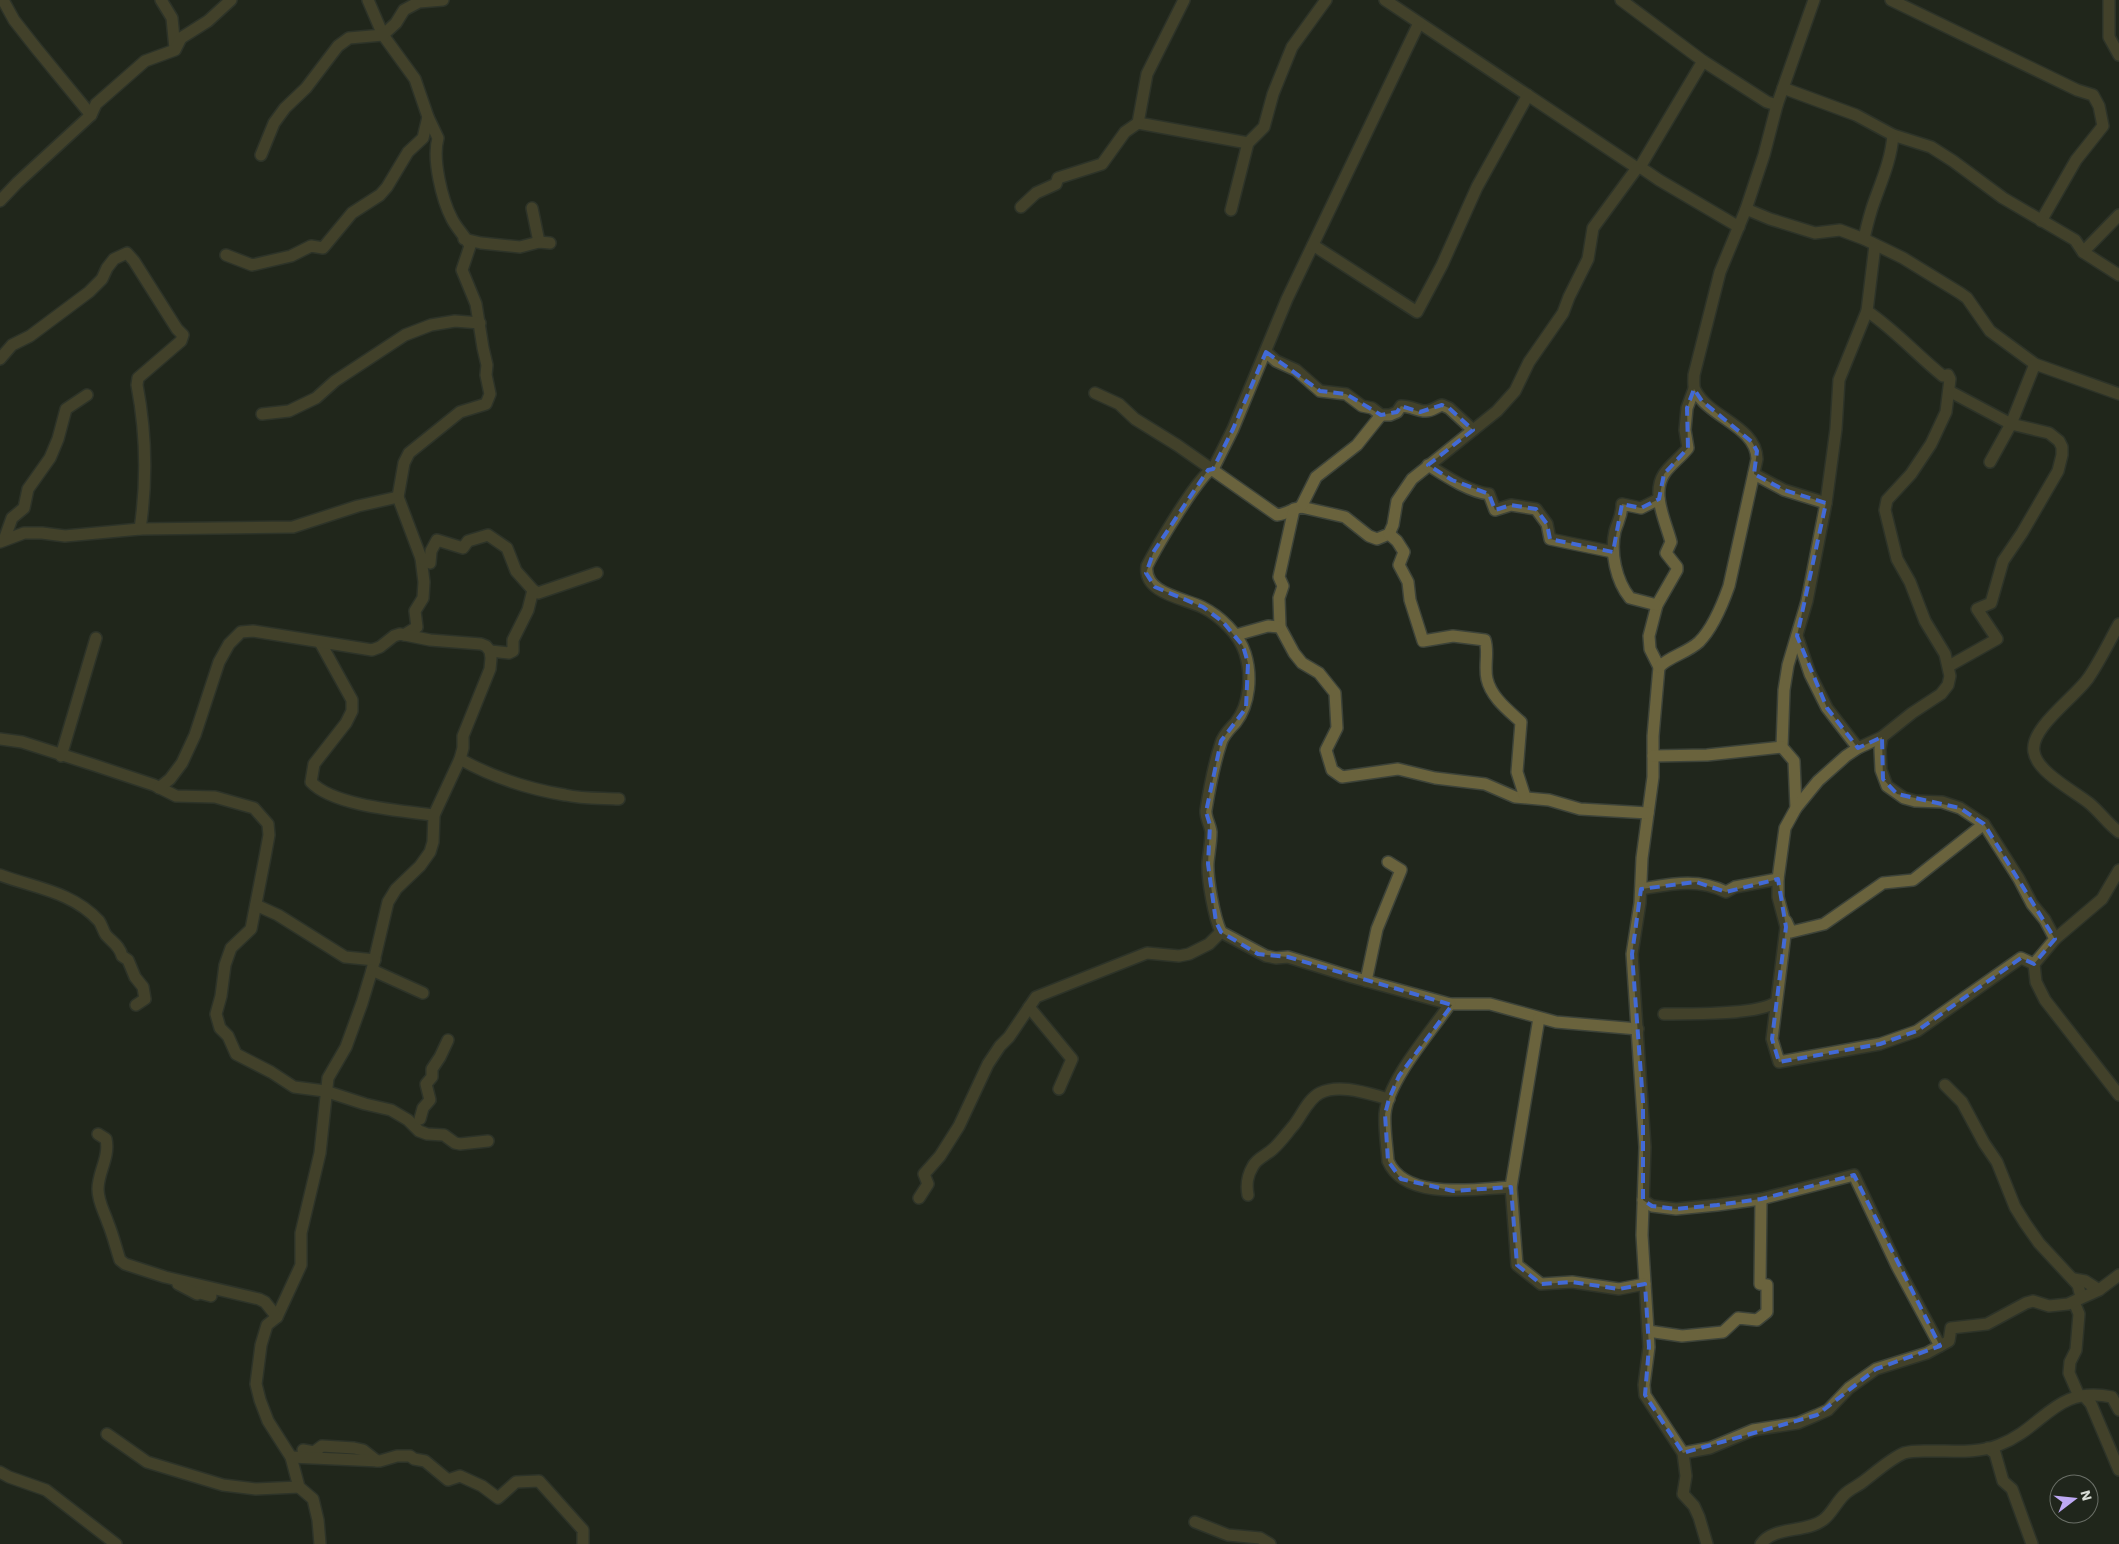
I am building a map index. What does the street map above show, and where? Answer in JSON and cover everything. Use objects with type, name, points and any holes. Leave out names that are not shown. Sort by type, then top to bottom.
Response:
[{"type":"street","points":[[3,0],[14,20],[91,115]]},
{"type":"street","points":[[161,0],[172,18],[175,50]]},
{"type":"street","points":[[0,202],[17,183],[91,115],[96,104],[145,61],[175,50],[181,38],[208,21],[231,0]]},
{"type":"street","points":[[368,0],[383,35],[415,79],[428,117],[438,138],[435,147],[440,185],[452,218],[464,239],[468,242],[470,251],[463,266],[463,274],[475,299],[487,365],[486,375],[490,394],[486,404],[460,412],[409,453],[404,463],[398,497],[422,558],[424,594],[416,611],[418,625],[404,635]]},
{"type":"street","points":[[261,155],[274,123],[284,108],[306,88],[338,46],[349,38],[383,35],[396,23],[404,10],[419,2],[443,0]]},
{"type":"street","points":[[1021,207],[1036,194],[1056,184],[1058,178],[1102,164],[1121,137],[1138,123],[1147,74],[1184,0]]},
{"type":"street","points":[[1231,210],[1248,144],[1264,127],[1292,46],[1326,0]]},
{"type":"street","points":[[1385,0],[1528,96],[1639,167],[1739,226]]},
{"type":"street","points":[[1621,0],[1703,61],[1767,102],[1777,105]]},
{"type":"street","points":[[1707,1544],[1700,1517],[1694,1506],[1683,1494],[1686,1476],[1683,1453],[1645,1395],[1644,1385],[1649,1347],[1643,1200],[1645,1147],[1632,954],[1642,889],[1642,858],[1653,777],[1659,668],[1650,649],[1649,636],[1657,605],[1677,570],[1677,567],[1666,553],[1671,542],[1659,499],[1660,484],[1664,474],[1688,448],[1685,430],[1687,408],[1694,389],[1694,375],[1718,280],[1746,209],[1764,154],[1777,105],[1814,0]]},
{"type":"street","points":[[1891,0],[2077,90],[2093,95],[2099,106],[2103,126],[2076,160],[2041,221]]},
{"type":"street","points":[[2109,0],[2109,37],[2119,54]]},
{"type":"street","points":[[1419,22],[1287,299],[1233,429],[1213,470],[1207,472],[1194,489],[1147,566],[1146,573],[1149,580],[1156,587],[1217,616],[1236,635],[1248,663],[1246,708],[1221,741],[1206,812],[1210,825],[1211,844],[1208,864],[1213,909],[1221,932],[1266,956],[1276,958],[1288,957],[1450,1004],[1490,1004],[1539,1018],[1576,1025],[1638,1028]]},
{"type":"street","points":[[1096,393],[1119,404],[1135,419],[1277,515],[1286,514],[1298,508],[1345,517],[1369,536],[1377,539],[1389,534],[1400,495],[1412,479],[1497,411],[1515,390],[1529,362],[1563,313],[1569,296],[1588,259],[1593,228],[1639,167],[1703,61]]},
{"type":"street","points":[[1783,88],[1856,115],[1892,135],[1931,148],[1953,161],[2003,198],[2075,240],[2083,252],[2119,276]]},
{"type":"street","points":[[1313,245],[1417,312],[1442,265],[1477,187],[1528,96]]},
{"type":"street","points":[[226,255],[252,264],[291,256],[311,246],[323,248],[352,213],[380,196],[408,152],[423,138],[428,117]]},
{"type":"street","points":[[1138,123],[1248,144]]},
{"type":"street","points":[[1864,240],[1872,207],[1878,195],[1892,151],[1892,135]]},
{"type":"street","points":[[423,138],[438,138]]},
{"type":"street","points":[[464,239],[481,243],[520,246],[544,242],[532,208]]},
{"type":"street","points":[[1746,209],[1770,219],[1815,232],[1840,230],[1875,244],[1903,258],[1960,293],[1990,332],[2035,364],[2119,394]]},
{"type":"street","points":[[2083,252],[2119,215]]},
{"type":"street","points":[[1796,808],[1794,762],[1782,747],[1784,690],[1788,665],[1807,601],[1826,503],[1841,373],[1867,311],[1875,244]]},
{"type":"street","points":[[0,359],[12,345],[30,336],[89,292],[102,279],[107,268],[114,260],[127,253],[131,257],[177,329],[183,335],[181,341],[138,378],[137,385],[143,424],[144,498],[140,529]]},
{"type":"street","points":[[1867,311],[1896,332],[1921,359],[1943,376],[1948,376],[1950,383],[1946,412],[1931,444],[1911,474],[1887,500],[1885,510],[1897,558],[1910,582],[1925,621],[1946,654],[1950,676],[1948,685],[1941,694],[1912,713],[1882,737],[1858,748],[1818,781],[1796,808],[1785,828],[1778,879],[1778,897],[1791,932],[1824,924],[1883,883],[1914,880],[1984,824]]},
{"type":"street","points":[[262,414],[289,410],[316,398],[335,381],[405,335],[431,326],[455,321],[480,323]]},
{"type":"street","points":[[1266,352],[1276,361],[1296,370],[1320,391],[1346,394],[1362,406],[1372,408],[1381,415],[1390,415],[1397,412],[1401,406],[1412,406],[1420,412],[1429,411],[1442,405],[1449,408],[1473,430]]},
{"type":"street","points":[[1990,462],[2011,424],[2035,364]]},
{"type":"street","points":[[1659,668],[1665,661],[1700,641],[1722,604],[1729,586],[1758,459],[1752,442],[1741,431],[1702,401],[1694,389]]},
{"type":"street","points":[[1949,391],[2011,424],[2048,432],[2059,441],[2062,447],[2058,471],[2003,562],[1991,603],[1977,609],[1997,639],[1949,666]]},
{"type":"street","points":[[2,541],[12,518],[24,508],[28,490],[50,458],[58,439],[66,409],[88,395]]},
{"type":"street","points":[[1381,415],[1357,445],[1316,477],[1298,508],[1279,577],[1283,586],[1279,598],[1280,627],[1294,653],[1302,663],[1319,673],[1335,694],[1337,728],[1326,750],[1332,770],[1342,777],[1398,769],[1435,778],[1485,784],[1515,797],[1549,800],[1580,809],[1648,813]]},
{"type":"street","points":[[1428,465],[1452,480],[1482,494],[1489,494],[1495,510],[1510,505],[1536,509],[1547,524],[1550,539],[1613,552]]},
{"type":"street","points":[[1754,474],[1784,490],[1826,503]]},
{"type":"street","points":[[2,541],[24,534],[42,533],[65,536],[140,529],[292,527],[358,506],[398,497]]},
{"type":"street","points":[[1657,605],[1630,598],[1618,576],[1613,552],[1615,532],[1622,517],[1622,504],[1641,508],[1659,499]]},
{"type":"street","points":[[1389,534],[1398,541],[1404,552],[1399,565],[1408,582],[1410,600],[1423,641],[1453,636],[1485,640],[1487,645],[1487,679],[1493,693],[1521,722],[1517,772],[1525,797]]},
{"type":"street","points":[[422,558],[430,563],[431,551],[437,540],[463,548],[468,542],[488,535],[507,548],[516,571],[538,593],[597,573]]},
{"type":"street","points":[[490,651],[509,653],[514,651],[513,640],[528,610],[533,590]]},
{"type":"street","points":[[2119,624],[2089,678],[2077,693],[2056,712],[2038,735],[2034,744],[2034,752],[2038,764],[2090,804],[2108,824],[2119,832]]},
{"type":"street","points":[[1236,635],[1268,626],[1280,627]]},
{"type":"street","points":[[159,788],[170,779],[182,763],[201,718],[219,662],[228,644],[241,632],[253,631],[372,650],[380,647],[394,636],[404,635],[430,640],[475,642],[486,646],[490,651],[490,669],[463,736],[463,748],[460,759],[434,815],[433,842],[430,852],[420,866],[396,889],[388,902],[373,965],[346,1047],[330,1074],[326,1091],[320,1153],[300,1233],[301,1265],[277,1317],[267,1325],[261,1345],[256,1384],[268,1421],[288,1452],[300,1487],[313,1499],[318,1520],[320,1544]]},
{"type":"street","points":[[1796,636],[1810,674],[1827,708],[1858,748]]},
{"type":"street","points":[[61,756],[96,638]]},
{"type":"street","points":[[320,642],[352,700],[352,711],[346,723],[314,764],[311,782],[321,790],[367,806],[434,815]]},
{"type":"street","points":[[1882,737],[1881,765],[1883,779],[1887,786],[1904,798],[1915,801],[1942,802],[1960,808],[1984,824],[2019,879],[2032,904],[2045,920],[2054,939]]},
{"type":"street","points":[[0,739],[22,742],[94,765],[176,796],[215,797],[254,808],[268,824],[270,835],[251,929],[231,948],[225,965],[221,996],[216,1014],[220,1028],[228,1036],[236,1054],[271,1072],[294,1087],[326,1091],[365,1104],[380,1106],[404,1117],[420,1119],[423,1108],[430,1100],[426,1084],[432,1076],[432,1069],[448,1040]]},
{"type":"street","points":[[1653,756],[1707,755],[1782,747]]},
{"type":"street","points":[[460,759],[480,770],[512,782],[566,796],[620,799]]},
{"type":"street","points":[[1366,981],[1377,929],[1401,870],[1388,862]]},
{"type":"street","points":[[2119,870],[2102,898],[2054,939],[2034,964],[2036,982],[2045,1000],[2119,1095]]},
{"type":"street","points":[[0,875],[54,891],[86,910],[97,919],[105,934],[121,949],[122,956],[128,960],[135,977],[143,987],[145,999],[136,1005]]},
{"type":"street","points":[[1642,889],[1696,882],[1712,885],[1726,892],[1735,887],[1778,879]]},
{"type":"street","points":[[256,905],[278,914],[345,957],[373,965],[423,994]]},
{"type":"street","points":[[1785,920],[1779,992],[1772,1039],[1779,1062],[1880,1044],[1917,1030],[2022,958],[2034,964]]},
{"type":"street","points":[[919,1198],[928,1184],[924,1174],[940,1156],[959,1126],[988,1064],[1000,1046],[1009,1038],[1036,997],[1140,956],[1160,953],[1179,956],[1200,950],[1221,932]]},
{"type":"street","points":[[1664,1014],[1704,1014],[1754,1009],[1776,1002]]},
{"type":"street","points":[[1450,1004],[1430,1029],[1399,1076],[1389,1099],[1385,1114],[1388,1161],[1401,1179],[1418,1186],[1453,1191],[1511,1187]]},
{"type":"street","points":[[1029,1007],[1072,1059],[1059,1089]]},
{"type":"street","points":[[1539,1018],[1511,1187],[1517,1265],[1541,1284],[1572,1282],[1619,1289],[1645,1284]]},
{"type":"street","points":[[1944,1085],[1962,1102],[1984,1143],[1997,1162],[2009,1194],[2025,1223],[2040,1244],[2078,1285],[2077,1300],[2079,1314],[2076,1350],[2070,1362],[2069,1373],[2079,1393],[2091,1404],[2119,1470]]},
{"type":"street","points":[[1248,1196],[1246,1186],[1248,1175],[1254,1163],[1274,1149],[1298,1120],[1312,1099],[1321,1092],[1349,1091],[1389,1099]]},
{"type":"street","points":[[404,1117],[419,1131],[434,1135],[444,1134],[455,1143],[464,1144],[488,1141]]},
{"type":"street","points":[[98,1134],[106,1139],[107,1146],[98,1181],[98,1191],[101,1206],[109,1223],[120,1260],[125,1264],[168,1278],[197,1294],[200,1292],[209,1296],[226,1292],[265,1302],[277,1317]]},
{"type":"street","points":[[1643,1200],[1652,1206],[1676,1209],[1761,1199],[1854,1175],[1898,1266],[1940,1346]]},
{"type":"street","points":[[1648,1331],[1682,1336],[1723,1332],[1738,1318],[1757,1320],[1767,1312],[1768,1285],[1760,1284],[1761,1199]]},
{"type":"street","points":[[1683,1453],[1710,1448],[1752,1430],[1798,1423],[1818,1415],[1828,1410],[1849,1388],[1876,1369],[1927,1353],[1949,1341],[1951,1328],[1987,1324],[2033,1301],[2057,1306],[2077,1300],[2099,1290],[2119,1275]]},
{"type":"street","points":[[2074,1279],[2085,1281],[2099,1290]]},
{"type":"street","points":[[1761,1544],[1772,1534],[1793,1531],[1824,1520],[1833,1505],[1846,1492],[1904,1453],[1994,1449],[2032,1427],[2048,1411],[2079,1393],[2099,1394],[2112,1398],[2119,1410]]},
{"type":"street","points":[[107,1434],[148,1462],[223,1485],[256,1490],[300,1487]]},
{"type":"street","points":[[1994,1449],[2000,1474],[2003,1481],[2012,1489],[2032,1544]]},
{"type":"street","points":[[288,1452],[377,1461],[403,1456],[423,1460],[448,1480],[460,1476],[482,1486],[498,1498],[516,1482],[538,1482],[583,1530],[583,1544]]},
{"type":"street","points":[[0,1472],[46,1490],[116,1544]]},
{"type":"street","points":[[1195,1522],[1228,1535],[1260,1538],[1270,1544]]},
{"type":"highlighted area","points":[[1266,352],[1320,391],[1346,394],[1381,415],[1397,412],[1401,406],[1420,412],[1442,405],[1449,408],[1473,430],[1428,465],[1452,480],[1489,494],[1495,510],[1511,505],[1536,509],[1547,524],[1550,539],[1613,552],[1622,504],[1641,508],[1659,499],[1664,474],[1688,448],[1687,408],[1694,389],[1702,401],[1752,442],[1757,451],[1754,474],[1784,490],[1826,503],[1797,636],[1827,708],[1858,748],[1882,737],[1883,779],[1897,794],[1960,808],[1984,824],[2055,939],[2034,964],[2021,958],[1917,1031],[1880,1044],[1779,1062],[1772,1039],[1786,927],[1778,879],[1726,892],[1696,882],[1641,889],[1632,954],[1643,1102],[1643,1200],[1652,1206],[1676,1209],[1717,1205],[1761,1199],[1854,1175],[1940,1346],[1876,1369],[1817,1415],[1683,1453],[1645,1395],[1649,1347],[1645,1284],[1619,1289],[1572,1282],[1541,1284],[1517,1265],[1511,1187],[1453,1191],[1401,1179],[1388,1161],[1385,1114],[1389,1099],[1399,1076],[1452,1005],[1288,957],[1258,954],[1221,932],[1216,922],[1208,864],[1210,825],[1206,812],[1221,741],[1246,708],[1248,663],[1243,646],[1223,622],[1203,607],[1155,587],[1146,573],[1154,551],[1208,470],[1213,469],[1233,429]]}]
